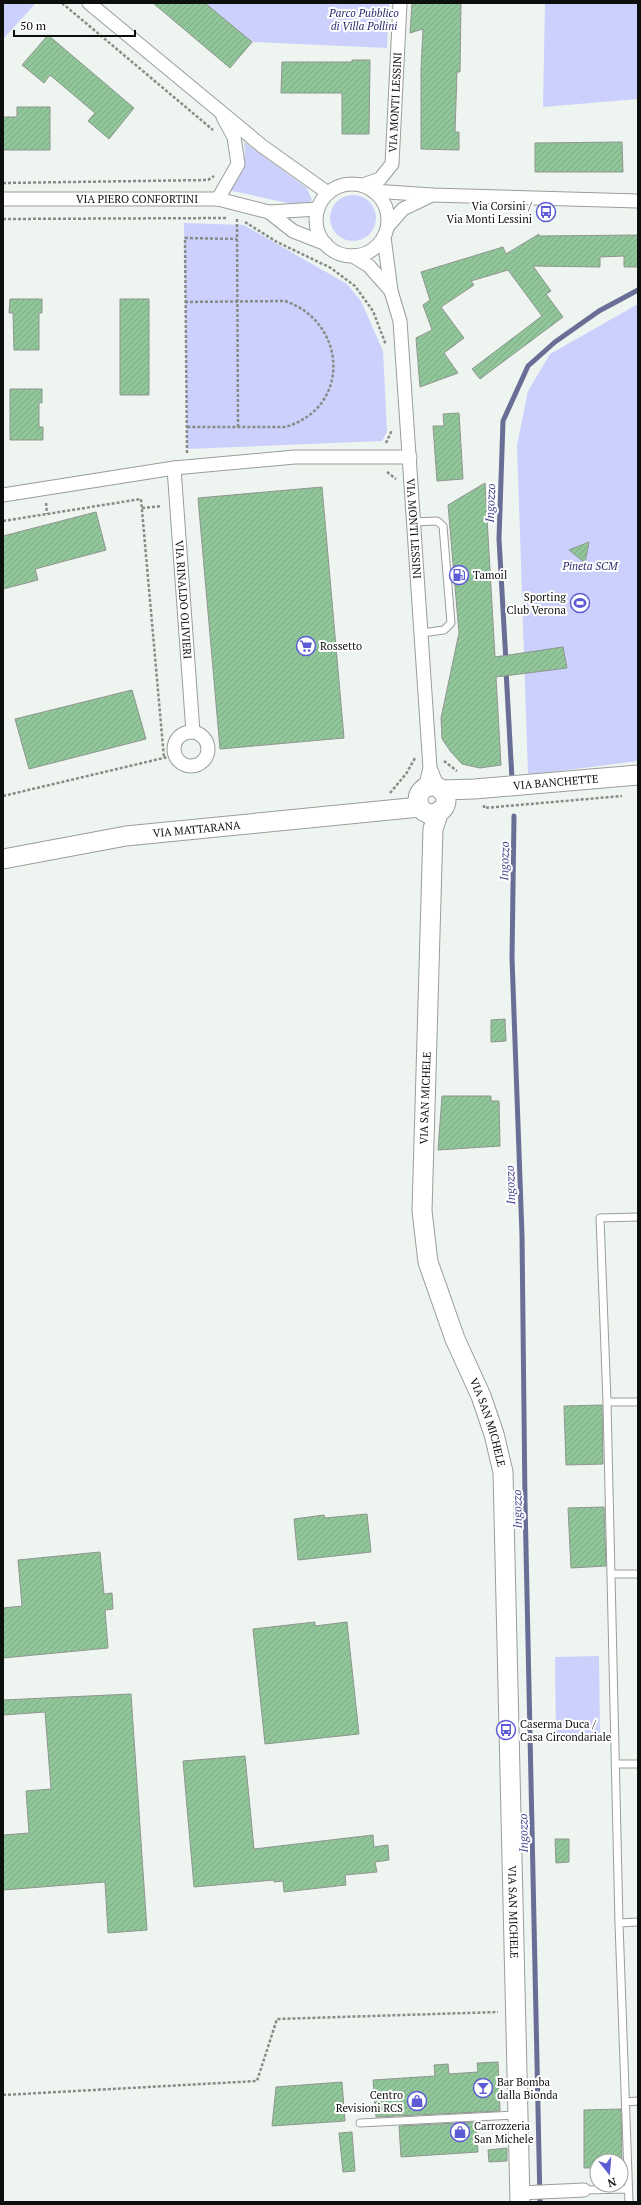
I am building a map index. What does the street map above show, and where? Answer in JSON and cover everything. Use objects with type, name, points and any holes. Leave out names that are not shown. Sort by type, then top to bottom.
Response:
[{"type":"street","points":[[89,3],[262,146],[328,193]]},
{"type":"street","name":"VIA MONTI LESSINI","points":[[368,188],[380,179],[392,164],[400,3]]},
{"type":"street","points":[[218,109],[234,137],[238,164],[218,199]]},
{"type":"street","points":[[432,195],[403,209],[371,250],[353,256],[343,255],[326,244],[317,228],[318,210],[328,193],[347,184],[368,188],[432,195],[638,201]]},
{"type":"street","points":[[368,188],[386,206],[386,231]]},
{"type":"street","name":"VIA PIERO CONFORTINI","points":[[3,199],[218,199],[269,212],[318,210]]},
{"type":"street","name":"VIA PIERO CONFORTINI","points":[[269,212],[293,231],[326,244]]},
{"type":"street","name":"VIA MONTI LESSINI","points":[[386,231],[391,291],[400,321],[432,803]]},
{"type":"street","name":"VIA MONTI LESSINI","points":[[353,256],[369,266],[391,291]]},
{"type":"street","points":[[3,495],[180,468],[295,457],[410,457]]},
{"type":"street","name":"VIA RINALDO OLIVIERI","points":[[180,468],[177,505],[193,732]]},
{"type":"street","points":[[193,732],[203,737],[208,746],[204,760],[195,765],[189,766],[170,757],[178,738],[182,734],[193,732]]},
{"type":"street","name":"VIA BANCHETTE","points":[[432,803],[474,789],[638,774]]},
{"type":"street","name":"VIA MATTARANA","points":[[3,859],[126,836],[391,810],[432,803]]},
{"type":"street","name":"VIA SAN MICHELE","points":[[432,803],[422,1211],[428,1262],[455,1339],[481,1396],[494,1434],[503,1472],[517,2115],[522,2196],[584,2190]]},
{"type":"lane","points":[[414,522],[438,521],[443,526],[451,624],[444,630],[421,633]]},
{"type":"lane","points":[[627,2153],[619,1923],[612,1574],[600,1218],[638,1217]]},
{"type":"lane","points":[[607,1402],[638,1402]]},
{"type":"lane","points":[[612,1574],[638,1574]]},
{"type":"lane","points":[[616,1764],[638,1764]]},
{"type":"lane","points":[[619,1923],[638,1922]]},
{"type":"lane","points":[[626,2102],[638,2101]]},
{"type":"lane","points":[[360,2123],[517,2115]]},
{"type":"lane","points":[[584,2190],[589,2190]]},
{"type":"path","points":[[62,3],[217,135]]},
{"type":"path","points":[[3,183],[208,180],[217,171]]},
{"type":"path","points":[[3,219],[224,217],[237,220],[256,228],[277,242],[331,268],[355,286],[373,312],[386,346]]},
{"type":"path","points":[[237,220],[238,427]]},
{"type":"path","points":[[180,468],[186,427],[185,238],[237,239]]},
{"type":"path","points":[[186,302],[285,301],[303,310],[317,320],[325,332],[333,350],[334,365],[332,381],[328,394],[307,417],[295,424],[285,427],[186,427]]},
{"type":"path","points":[[382,444],[387,443],[392,429],[392,422]]},
{"type":"path","points":[[386,471],[394,476],[397,481]]},
{"type":"path","points":[[3,521],[141,499],[170,757],[3,796]]},
{"type":"path","points":[[142,508],[177,505]]},
{"type":"path","points":[[391,810],[388,794],[406,774],[415,758],[414,751]]},
{"type":"path","points":[[3,2095],[257,2081],[278,2019],[515,2012]]},
{"type":"green space","points":[[3,3],[36,3],[3,39]]},
{"type":"green space","name":"Parco Pubblico di Villa Pollini","points":[[205,3],[389,3],[387,48],[252,42]]},
{"type":"green space","points":[[545,3],[638,3],[638,99],[543,107]]},
{"type":"green space","points":[[244,142],[307,188],[312,200],[307,205],[297,205],[228,190],[237,180],[244,162]]},
{"type":"green space","points":[[348,195],[358,195],[366,199],[372,205],[376,213],[376,223],[372,231],[366,237],[358,241],[348,241],[340,237],[334,231],[330,223],[330,213],[334,205],[340,199]]},
{"type":"green space","points":[[184,223],[244,225],[347,284],[361,301],[383,351],[387,432],[382,441],[187,449]]},
{"type":"green space","name":"Sporting Club Verona","points":[[638,304],[638,761],[528,775],[517,445],[528,391],[550,354]]},
{"type":"green space","points":[[599,1656],[600,1739],[556,1740],[555,1657]]},
{"type":"building","points":[[153,3],[205,3],[252,42],[230,68]]},
{"type":"building","points":[[412,3],[461,3],[460,72],[457,72],[455,132],[459,132],[459,150],[421,149],[421,69],[423,29],[410,33]]},
{"type":"building","points":[[48,35],[134,108],[109,139],[88,121],[95,113],[50,75],[44,83],[22,65]]},
{"type":"building","points":[[352,60],[370,60],[369,134],[342,134],[342,93],[281,93],[282,62],[352,62]]},
{"type":"building","points":[[17,107],[50,107],[50,150],[3,150],[3,117],[17,117]]},
{"type":"building","points":[[622,142],[623,172],[535,172],[535,143]]},
{"type":"building","points":[[539,234],[539,236],[638,235],[638,267],[624,267],[624,256],[600,257],[600,267],[533,266],[551,291],[546,294],[563,317],[480,379],[472,369],[542,316],[508,270],[471,281],[474,285],[441,307],[464,338],[444,353],[458,373],[420,387],[416,338],[432,330],[423,305],[430,300],[421,272],[503,247],[506,254]]},
{"type":"building","points":[[10,299],[42,299],[42,313],[39,313],[39,350],[14,350],[13,313],[9,313]]},
{"type":"building","points":[[120,299],[149,299],[149,395],[120,395]]},
{"type":"building","points":[[10,389],[42,389],[42,403],[39,402],[39,427],[43,427],[43,440],[10,440]]},
{"type":"building","points":[[459,413],[463,479],[437,481],[433,426],[444,426],[443,414]]},
{"type":"building","points":[[485,483],[495,657],[563,647],[567,668],[496,677],[501,765],[480,768],[462,764],[451,752],[442,739],[441,718],[459,633],[448,505]]},
{"type":"building","points":[[322,487],[344,738],[220,749],[198,498]]},
{"type":"building","points":[[96,512],[106,550],[35,569],[38,580],[3,589],[3,536]]},
{"type":"building","points":[[589,542],[585,563],[569,550]]},
{"type":"building","points":[[132,690],[146,739],[29,769],[15,719]]},
{"type":"building","points":[[505,1019],[506,1041],[491,1042],[491,1020]]},
{"type":"building","points":[[442,1096],[491,1096],[491,1101],[499,1101],[500,1146],[438,1150]]},
{"type":"building","points":[[602,1405],[603,1464],[566,1465],[564,1406]]},
{"type":"building","points":[[604,1507],[606,1566],[571,1568],[568,1508]]},
{"type":"building","points":[[367,1514],[371,1552],[298,1560],[294,1519],[324,1515],[325,1518]]},
{"type":"building","points":[[100,1552],[104,1594],[112,1593],[113,1609],[105,1610],[108,1648],[3,1658],[3,1608],[22,1606],[18,1560]]},
{"type":"building","points":[[315,1622],[315,1626],[347,1622],[359,1734],[265,1744],[253,1629]]},
{"type":"building","points":[[131,1694],[147,1930],[108,1933],[105,1882],[3,1890],[3,1835],[29,1833],[26,1791],[51,1789],[45,1712],[3,1715],[3,1700]]},
{"type":"building","points":[[245,1756],[254,1849],[373,1835],[374,1847],[388,1845],[389,1860],[375,1862],[377,1872],[345,1875],[346,1885],[284,1892],[283,1881],[274,1882],[274,1880],[194,1887],[183,1761]]},
{"type":"building","points":[[555,1839],[569,1839],[569,1862],[556,1863]]},
{"type":"building","points":[[498,2062],[500,2111],[376,2117],[373,2080],[435,2076],[434,2065],[448,2064],[449,2074],[478,2072],[477,2063]]},
{"type":"building","points":[[342,2082],[345,2121],[272,2126],[276,2087]]},
{"type":"building","points":[[621,2109],[622,2153],[589,2153],[589,2168],[584,2168],[584,2110]]},
{"type":"building","points":[[476,2122],[478,2152],[401,2157],[399,2126]]},
{"type":"building","points":[[352,2132],[355,2171],[343,2172],[339,2133]]},
{"type":"building","points":[[507,2148],[507,2161],[489,2162],[488,2150]]},
{"type":"waterway","name":"Ingozzo","points":[[506,662],[499,539],[503,421],[528,366],[555,342],[599,311],[638,290]]},
{"type":"waterway","name":"Ingozzo","points":[[506,670],[512,779]]},
{"type":"waterway","name":"Ingozzo","points":[[514,816],[512,958],[522,1235],[525,1501],[540,2202]]},
{"type":"place","name":"Via Corsini / Via Monti Lessini","points":[[546,212]]},
{"type":"place","name":"Tamoil","points":[[459,575]]},
{"type":"place","name":"Sporting Club Verona","points":[[580,603]]},
{"type":"place","name":"Rossetto","points":[[306,646]]},
{"type":"place","name":"Caserma Duca / Casa Circondariale","points":[[506,1730]]},
{"type":"place","name":"Bar Bomba dalla Bionda","points":[[483,2088]]},
{"type":"place","name":"Centro Revisioni RCS","points":[[417,2101]]},
{"type":"place","name":"Carrozzeria San Michele","points":[[460,2132]]},
{"type":"park label","name":"Pineta SCM","points":[[590,566]]}]
